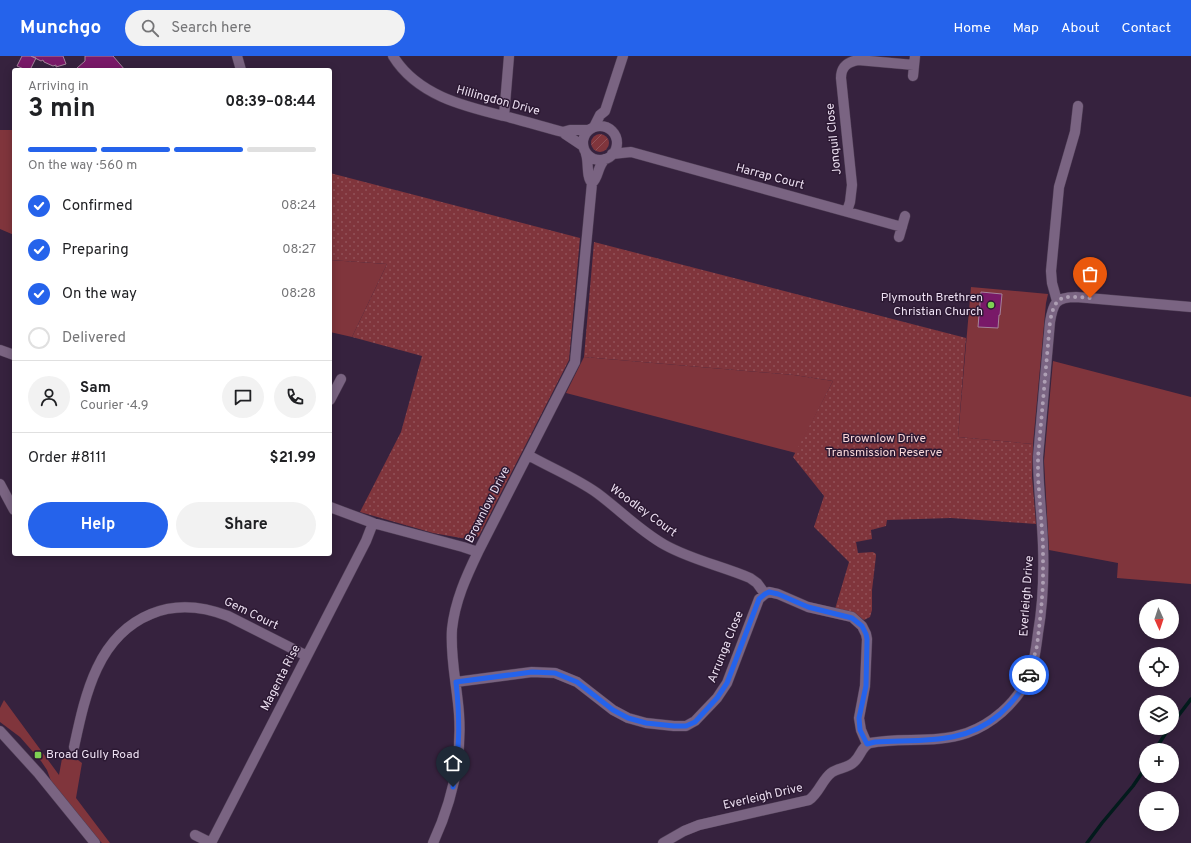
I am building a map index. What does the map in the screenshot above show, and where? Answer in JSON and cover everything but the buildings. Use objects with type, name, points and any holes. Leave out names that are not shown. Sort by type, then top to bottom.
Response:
[{"type":"street","points":[[237,56],[240,68]]},
{"type":"street","name":"Hillingdon Drive","points":[[393,56],[406,72],[419,83],[433,93],[447,100],[463,106],[563,132],[585,150]]},
{"type":"street","points":[[504,116],[509,56]]},
{"type":"street","points":[[604,111],[609,129],[616,138],[617,144],[609,157],[595,159],[585,150],[584,137],[592,129],[604,111],[623,56]]},
{"type":"street","name":"Jonquil Close","points":[[847,211],[850,202],[852,185],[841,78],[842,62],[858,60],[914,61]]},
{"type":"street","points":[[913,76],[914,61]]},
{"type":"street","points":[[1078,106],[1075,132],[1059,187],[1051,271],[1052,283],[1057,301],[1062,298],[1076,297],[1191,307]]},
{"type":"street","points":[[592,129],[604,127],[609,129]]},
{"type":"street","name":"Hillingdon Drive","points":[[563,132],[570,130],[592,129]]},
{"type":"street","name":"Harrap Court","points":[[616,138],[631,152],[902,227]]},
{"type":"street","name":"Brownlow Drive","points":[[585,150],[589,167],[588,178],[592,183]]},
{"type":"street","name":"Harrap Court","points":[[609,157],[631,152]]},
{"type":"street","name":"Brownlow Drive","points":[[433,843],[449,802],[458,758],[460,720],[452,653],[454,617],[460,593],[478,552],[575,362],[592,183],[596,178],[600,166],[609,157]]},
{"type":"street","points":[[899,237],[904,216]]},
{"type":"street","name":"Everleigh Drive","points":[[663,843],[684,831],[699,825],[809,800],[830,774],[849,766],[856,761],[867,744],[875,742],[925,740],[953,737],[976,730],[986,725],[1004,711],[1016,697],[1027,680],[1034,659],[1041,611],[1043,544],[1038,457],[1050,322],[1054,306],[1057,301]]},
{"type":"street","points":[[0,350],[12,354]]},
{"type":"street","points":[[332,396],[341,379]]},
{"type":"street","name":"Woodley Court","points":[[528,456],[576,480],[597,493],[646,532],[665,544],[688,556],[750,578],[765,594]]},
{"type":"street","points":[[0,484],[12,506]]},
{"type":"street","points":[[332,508],[373,523],[478,552]]},
{"type":"street","name":"Magenta Rise","points":[[195,835],[211,843],[366,541],[373,523]]},
{"type":"street","points":[[765,594],[769,592],[778,594],[817,610],[847,616],[856,620],[864,628],[867,639],[866,686],[859,718],[860,730],[867,744]]},
{"type":"street","name":"Arrunga Close","points":[[456,682],[532,672],[555,673],[577,682],[613,710],[628,718],[646,723],[686,726],[695,722],[723,690],[732,674],[759,599],[765,594]]},
{"type":"street","name":"Gem Court","points":[[74,748],[87,693],[104,654],[125,629],[140,619],[157,611],[181,607],[204,608],[228,616],[307,656]]},
{"type":"street","points":[[0,731],[39,774],[95,843]]},
{"type":"green space","points":[[0,130],[12,130],[12,234],[0,229]]},
{"type":"green space","points":[[600,134],[606,137],[609,143],[606,149],[600,152],[594,149],[591,143],[594,137]]},
{"type":"green space","points":[[332,174],[580,238],[569,360],[479,536],[472,540],[433,533],[360,512],[401,432],[422,356],[352,337],[387,264],[332,260]]},
{"type":"green space","name":"Brownlow Drive Transmission Reserve","points":[[594,242],[966,338],[958,437],[1033,444],[1032,476],[1036,524],[951,518],[887,520],[886,526],[871,530],[872,539],[856,542],[858,553],[873,552],[876,554],[872,590],[872,610],[870,617],[864,620],[857,616],[835,609],[849,562],[814,527],[824,496],[793,457],[833,381],[794,375],[584,357]]},
{"type":"green space","points":[[332,260],[387,264],[352,337],[332,332]]},
{"type":"green space","points":[[971,287],[1048,294],[1033,444],[958,437]]},
{"type":"green space","points":[[584,357],[794,375],[833,381],[796,453],[566,393]]},
{"type":"green space","points":[[1053,361],[1191,397],[1191,584],[1117,578],[1118,563],[1049,550],[1044,461]]},
{"type":"green space","points":[[4,700],[59,775],[63,753],[70,759],[78,760],[82,763],[76,798],[110,843],[102,843],[96,837],[51,781],[47,770],[41,761],[20,737],[0,722],[0,708]]},
{"type":"waterway","points":[[1179,715],[1191,699]]},
{"type":"waterway","points":[[1159,743],[1165,735]]},
{"type":"waterway","points":[[1087,843],[1139,777]]},
{"type":"way so far","points":[[1029,675],[1037,646],[1043,584],[1043,544],[1038,457],[1050,322],[1054,306],[1057,301],[1062,298],[1090,298]]},
{"type":"place","name":"Plymouth Brethren Christian Church","points":[[991,305]]},
{"type":"place","name":"Broad Gully Road","points":[[38,755]]},
{"type":"route","points":[[453,787],[458,758],[460,726],[456,682],[540,671],[555,673],[570,678],[584,686],[606,705],[628,718],[646,723],[682,727],[691,725],[723,690],[732,674],[759,599],[769,592],[782,595],[797,603],[817,610],[847,616],[856,620],[864,628],[867,639],[866,686],[859,718],[860,730],[867,744],[884,741],[925,740],[953,737],[976,730],[986,725],[1004,711],[1022,689],[1029,675]]}]
